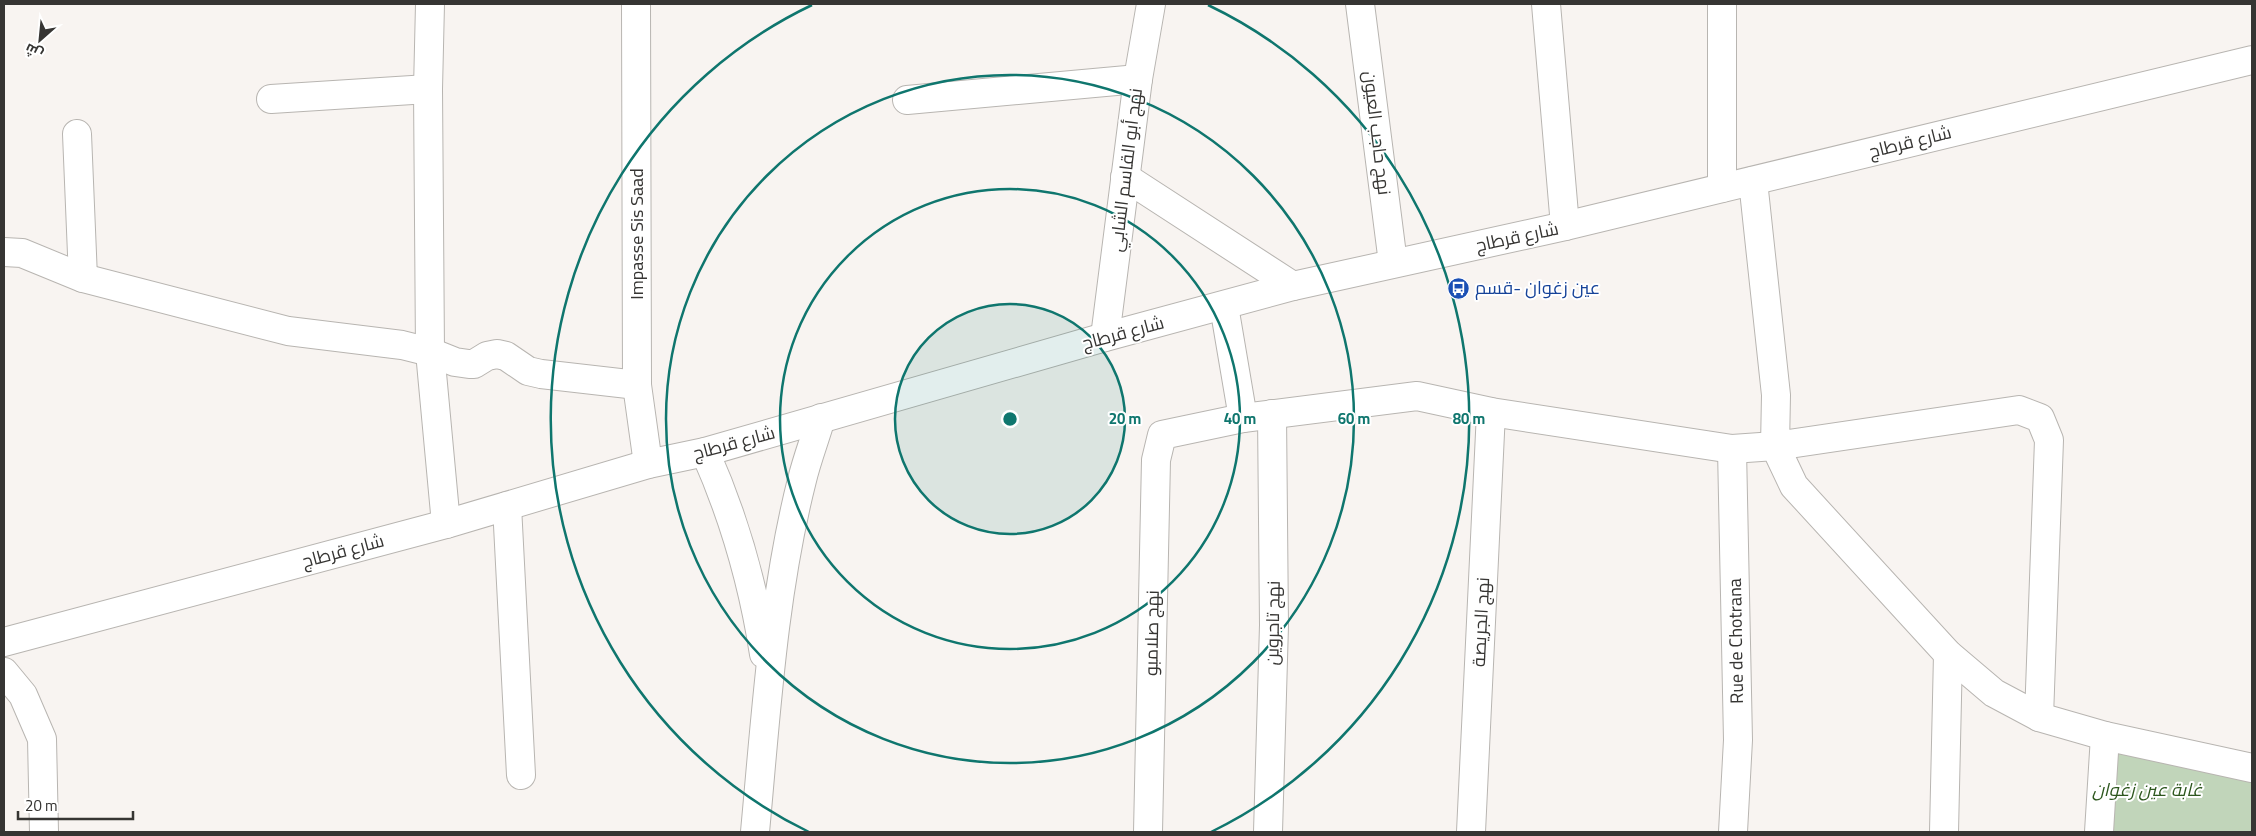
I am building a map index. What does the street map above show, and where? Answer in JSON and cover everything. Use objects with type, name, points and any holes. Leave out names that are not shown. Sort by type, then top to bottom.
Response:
[{"type":"street","points":[[430,4],[428,89],[430,352],[446,524]]},
{"type":"street","name":"Impasse Sis Saad","points":[[636,4],[637,385],[648,464]]},
{"type":"street","name":"نهج أبو القاسم الشابي","points":[[1105,337],[1138,79],[1151,4]]},
{"type":"street","name":"نهج حاجب العيون","points":[[1360,4],[1393,263]]},
{"type":"street","points":[[1546,4],[1565,226]]},
{"type":"street","points":[[1722,4],[1722,188]]},
{"type":"street","name":"شارع قرطاج","points":[[4,642],[446,524],[648,464],[705,452],[1105,337],[1293,286],[1565,226],[2252,60]]},
{"type":"street","points":[[907,100],[1138,79]]},
{"type":"street","points":[[271,99],[428,89]]},
{"type":"street","points":[[77,134],[83,278]]},
{"type":"street","points":[[1125,177],[1293,286]]},
{"type":"street","points":[[1753,180],[1776,395],[1775,446],[1794,486],[1948,654],[1994,693],[2039,717],[2105,736],[2252,768]]},
{"type":"street","points":[[4,252],[22,253],[83,278],[288,331],[402,345],[430,352],[455,362],[469,364],[474,364],[487,356],[497,354],[506,356],[528,371],[541,374],[637,385]]},
{"type":"street","points":[[1224,306],[1243,418],[1417,396],[1491,412],[1732,449],[1775,446],[2019,410],[2040,418],[2049,440],[2039,717]]},
{"type":"street","name":"نهج الجريصة","points":[[1471,832],[1491,412]]},
{"type":"street","name":"نهج تاجروين","points":[[1268,832],[1274,625],[1272,414]]},
{"type":"street","points":[[755,832],[769,685],[791,531],[802,479],[821,418]]},
{"type":"street","name":"نهج صلامبو","points":[[1148,832],[1156,460],[1162,435],[1243,418]]},
{"type":"street","name":"Rue de Chotrana","points":[[1732,449],[1738,740],[1734,832]]},
{"type":"street","points":[[705,452],[722,491],[739,540],[756,604],[769,685]]},
{"type":"street","points":[[507,506],[521,775]]},
{"type":"street","points":[[1944,832],[1948,654]]},
{"type":"street","points":[[4,672],[23,695],[42,738],[44,832]]},
{"type":"street","points":[[2099,832],[2105,736]]},
{"type":"green space","name":"غابة عين زغوان","points":[[2109,740],[2252,770],[2252,832],[2101,832]]},
{"type":"place","name":"عين زغوان -قسم","points":[[1459,288]]}]
